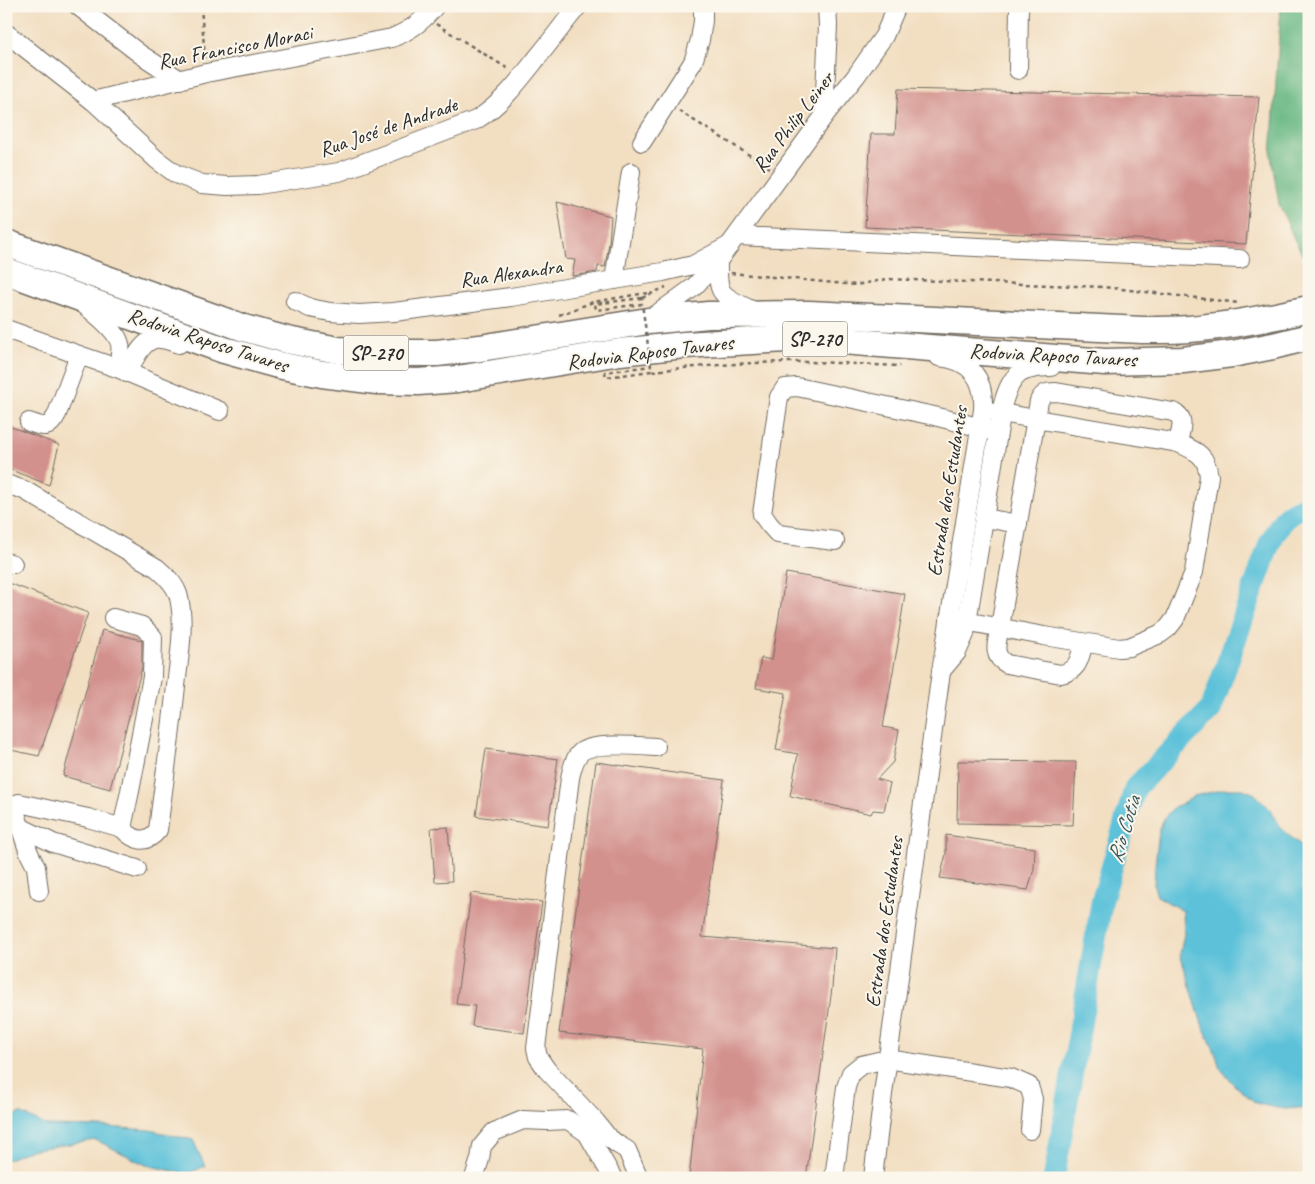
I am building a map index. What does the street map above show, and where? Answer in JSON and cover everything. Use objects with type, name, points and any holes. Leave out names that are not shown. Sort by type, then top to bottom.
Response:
[{"type":"highway","name":"Rodovia Raposo Tavares","points":[[6,243],[244,328],[287,340],[338,350],[386,353],[437,353],[480,348],[645,309],[708,314],[809,314],[1142,330],[1189,329],[1232,324],[1309,309]]},
{"type":"highway","name":"Rodovia Raposo Tavares","points":[[6,271],[224,350],[278,365],[322,374],[377,381],[418,382],[458,378],[620,352],[684,345],[806,338],[1105,362],[1183,360],[1232,354],[1309,338]]},
{"type":"street","points":[[78,6],[140,54],[180,80]]},
{"type":"street","name":"Rua José de Andrade","points":[[6,33],[93,101],[157,160],[176,174],[202,184],[227,186],[258,185],[339,172],[476,120],[488,113],[499,103],[522,78],[578,6]]},
{"type":"street","points":[[642,142],[693,62],[700,40],[703,6]]},
{"type":"street","points":[[824,116],[828,25],[827,6]]},
{"type":"street","name":"Rua Philip Leiner","points":[[645,309],[694,287],[718,266],[733,241],[884,36],[896,6]]},
{"type":"street","points":[[1018,70],[1019,6]]},
{"type":"street","name":"Rua Francisco Moraci","points":[[93,101],[206,73],[392,38],[409,31],[431,12]]},
{"type":"street","points":[[614,280],[631,172]]},
{"type":"street","points":[[733,241],[1240,259]]},
{"type":"street","name":"Rua Alexandra","points":[[295,301],[310,308],[330,312],[359,314],[394,312],[511,297],[663,272],[693,264],[733,241]]},
{"type":"street","points":[[718,266],[721,290],[725,295],[760,314]]},
{"type":"street","points":[[74,296],[113,331],[118,338],[122,370]]},
{"type":"street","points":[[6,329],[122,370],[220,410]]},
{"type":"street","name":"Estrada dos Estudantes","points":[[806,338],[860,351],[952,359],[970,369],[979,380],[984,399],[941,672],[887,1060],[873,1178]]},
{"type":"street","points":[[122,370],[140,350],[154,339],[164,340],[234,360],[278,365]]},
{"type":"street","points":[[28,422],[41,426],[47,426],[52,423],[58,414],[79,355]]},
{"type":"street","name":"Estrada dos Estudantes","points":[[941,672],[962,644],[968,621],[1003,403],[1012,382],[1025,370],[1034,367],[1131,366],[1183,360]]},
{"type":"street","points":[[835,541],[778,534],[762,514],[780,397],[785,388],[797,387],[999,432]]},
{"type":"street","points":[[1084,644],[1075,668],[1061,674],[1008,664],[1001,660],[997,654],[1039,401],[1047,392],[1056,392],[1178,414],[1182,421],[1178,443]]},
{"type":"street","points":[[949,618],[1084,644],[1119,648],[1129,647],[1160,634],[1168,628],[1174,619],[1194,572],[1209,476],[1208,466],[1198,452],[1178,443],[983,410]]},
{"type":"street","points":[[6,484],[24,490],[157,568],[174,585],[181,613],[180,653],[158,830],[147,840],[140,840],[131,837],[122,828],[88,818],[13,801],[16,814],[13,824],[36,867],[39,890]]},
{"type":"street","points":[[985,518],[1018,524]]},
{"type":"street","points":[[113,618],[142,626],[154,637],[152,676],[122,828]]},
{"type":"street","points":[[639,1178],[627,1150],[608,1137],[548,1070],[538,1057],[536,1048],[570,778],[575,761],[582,752],[591,748],[604,746],[656,747]]},
{"type":"street","points":[[13,824],[53,843],[136,869]]},
{"type":"street","points":[[834,1178],[846,1087],[851,1073],[861,1065],[887,1060],[1011,1078],[1029,1086],[1033,1099],[1030,1130]]},
{"type":"street","points":[[474,1178],[482,1146],[494,1132],[523,1120],[568,1120],[587,1133],[612,1178]]},
{"type":"path","points":[[201,6],[206,73]]},
{"type":"path","points":[[431,12],[522,78]]},
{"type":"path","points":[[667,104],[782,175]]},
{"type":"path","points":[[718,266],[856,285],[887,279],[1104,287],[1246,304]]},
{"type":"path","points":[[552,318],[593,302],[652,293]]},
{"type":"path","points":[[645,309],[595,304],[596,310],[642,304],[651,366],[605,372],[606,377],[728,364],[802,362],[906,366]]},
{"type":"green space","points":[[1281,6],[1309,6],[1309,265],[1295,241],[1279,204],[1271,156]]},
{"type":"water","points":[[1225,789],[1243,789],[1255,794],[1271,810],[1281,828],[1309,851],[1309,1107],[1284,1109],[1256,1103],[1236,1087],[1220,1068],[1202,1024],[1180,954],[1184,934],[1183,911],[1157,896],[1154,886],[1159,831],[1164,818],[1174,807],[1194,796]]},
{"type":"water","points":[[20,1113],[48,1126],[150,1130],[193,1140],[205,1166],[187,1174],[146,1165],[96,1140],[30,1150],[6,1160],[6,1120]]},
{"type":"building","points":[[898,89],[1259,97],[1246,244],[865,227],[871,134],[895,134]]},
{"type":"building","points":[[557,202],[611,216],[605,267],[598,266],[597,272],[572,276],[575,260],[566,259]]},
{"type":"building","points":[[9,426],[59,445],[49,485],[6,468],[6,433]]},
{"type":"building","points":[[786,573],[905,594],[883,727],[899,730],[893,762],[877,779],[890,783],[884,811],[873,810],[871,814],[790,796],[798,754],[776,750],[786,693],[756,688],[761,658],[772,660]]},
{"type":"building","points":[[6,582],[88,613],[39,756],[6,749]]},
{"type":"building","points":[[102,630],[142,641],[142,667],[110,789],[63,776]]},
{"type":"building","points":[[486,749],[558,759],[548,826],[476,816]]},
{"type":"building","points":[[958,761],[1076,762],[1073,825],[957,823]]},
{"type":"building","points":[[596,762],[724,780],[702,937],[835,948],[832,988],[806,1178],[689,1178],[703,1049],[559,1033]]},
{"type":"building","points":[[448,827],[452,881],[435,882],[431,828]]},
{"type":"building","points":[[946,835],[1035,848],[1034,869],[1028,890],[940,878],[946,854]]},
{"type":"building","points":[[471,893],[542,902],[524,1033],[472,1026],[475,1006],[456,1004]]},
{"type":"waterway","name":"Rio Cotia","points":[[1054,1178],[1102,901],[1135,788],[1211,709],[1270,542],[1281,523],[1289,514],[1309,505]]}]
